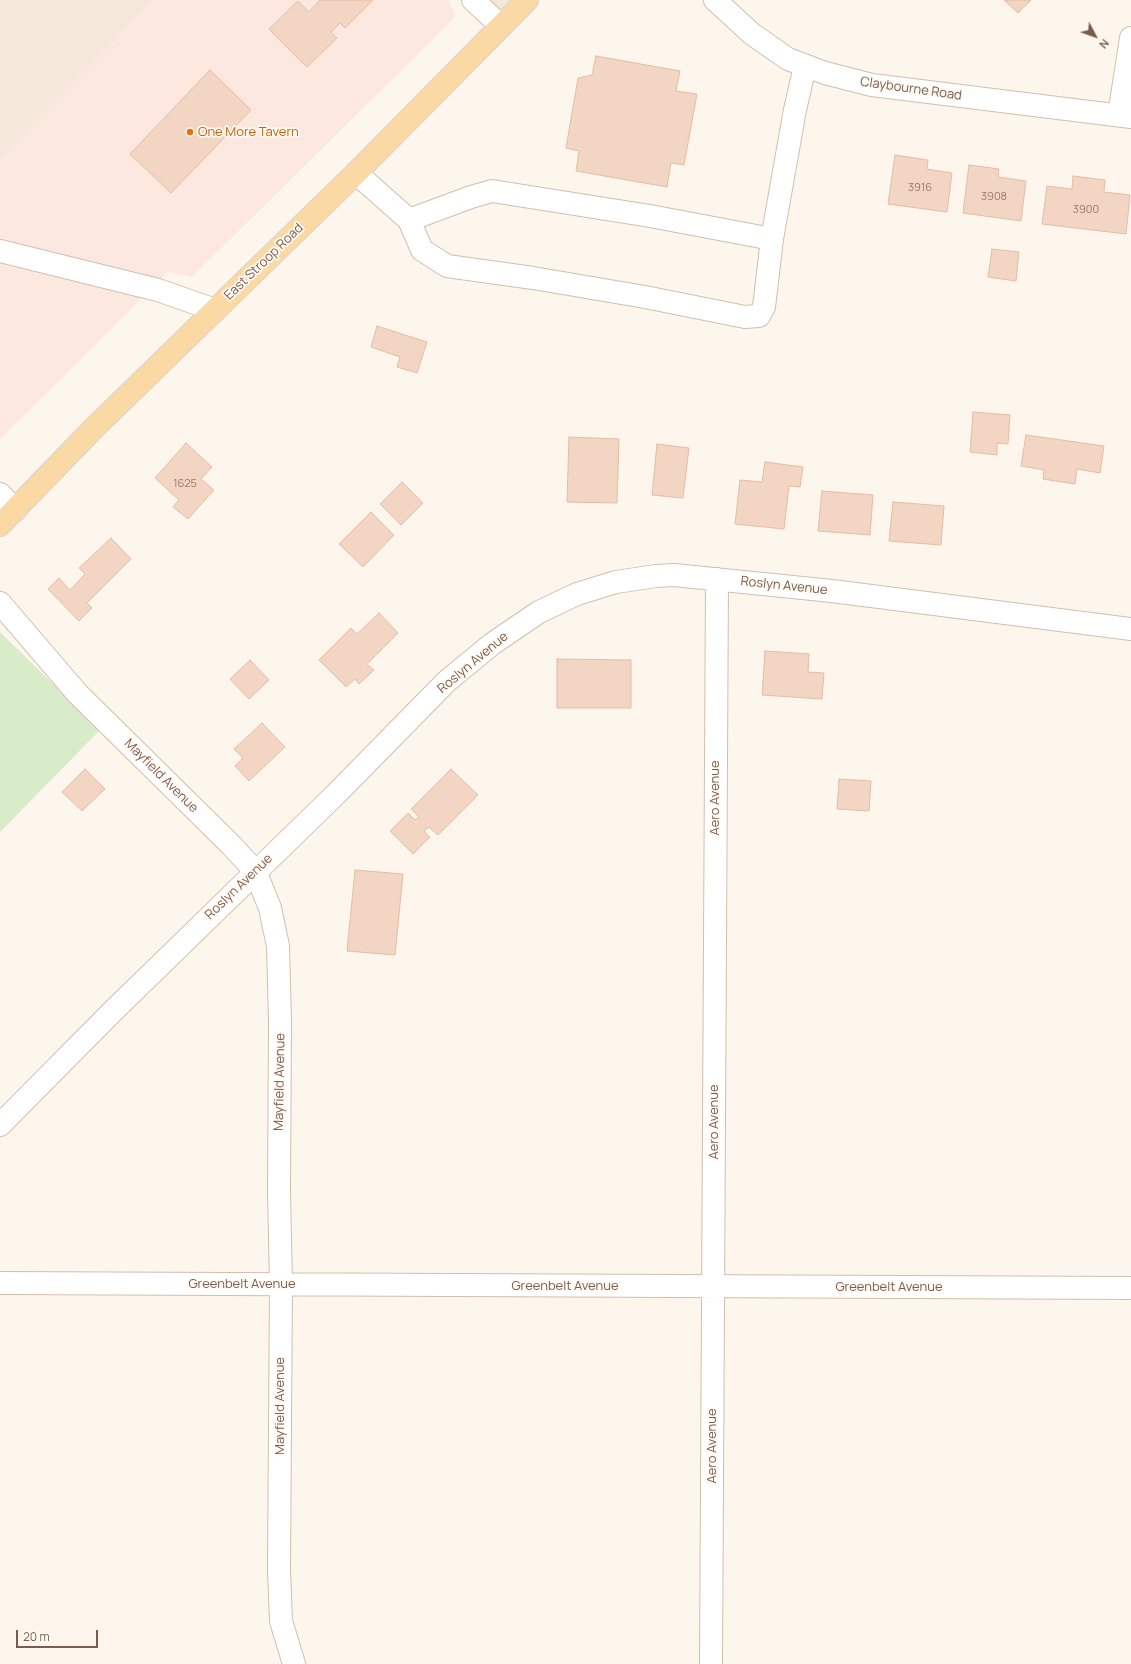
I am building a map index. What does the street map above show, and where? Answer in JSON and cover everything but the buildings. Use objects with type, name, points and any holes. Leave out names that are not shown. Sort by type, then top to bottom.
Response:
[{"type":"main road","name":"East Stroop Road","points":[[7,517],[94,428],[356,173],[527,0]]},
{"type":"street","points":[[473,0],[502,26]]},
{"type":"street","name":"Claybourne Road","points":[[715,0],[752,34],[788,59],[825,73],[872,85],[1125,116]]},
{"type":"street","points":[[1125,116],[1131,38]]},
{"type":"street","points":[[356,173],[409,220],[422,250],[447,266],[533,278],[745,317],[759,316],[764,307],[772,239],[795,110],[805,66]]},
{"type":"street","points":[[409,220],[471,197],[492,191],[650,216],[772,239]]},
{"type":"street","points":[[0,251],[158,290],[215,310]]},
{"type":"street","points":[[0,494],[7,517]]},
{"type":"street","name":"Roslyn Avenue","points":[[0,1125],[255,871],[336,794],[447,681],[492,644],[539,612],[577,594],[616,582],[674,575],[840,592],[1131,629]]},
{"type":"street","name":"Aero Avenue","points":[[711,1664],[717,579]]},
{"type":"street","name":"Mayfield Avenue","points":[[0,603],[77,693],[232,846],[255,871],[270,908],[278,946],[280,1021],[279,1191],[281,1284],[279,1570],[281,1621],[294,1664]]},
{"type":"street","name":"Greenbelt Avenue","points":[[0,1283],[1131,1288]]},
{"type":"shaded area","points":[[0,0],[154,0],[0,159]]},
{"type":"shaded area","points":[[154,0],[448,0],[455,15],[448,24],[192,277],[168,272],[0,439],[0,159]]},
{"type":"shaded area","points":[[473,0],[527,0],[501,26]]},
{"type":"green space","points":[[0,632],[100,730],[0,832]]},
{"type":"place","name":"One More Tavern","points":[[190,132]]}]
